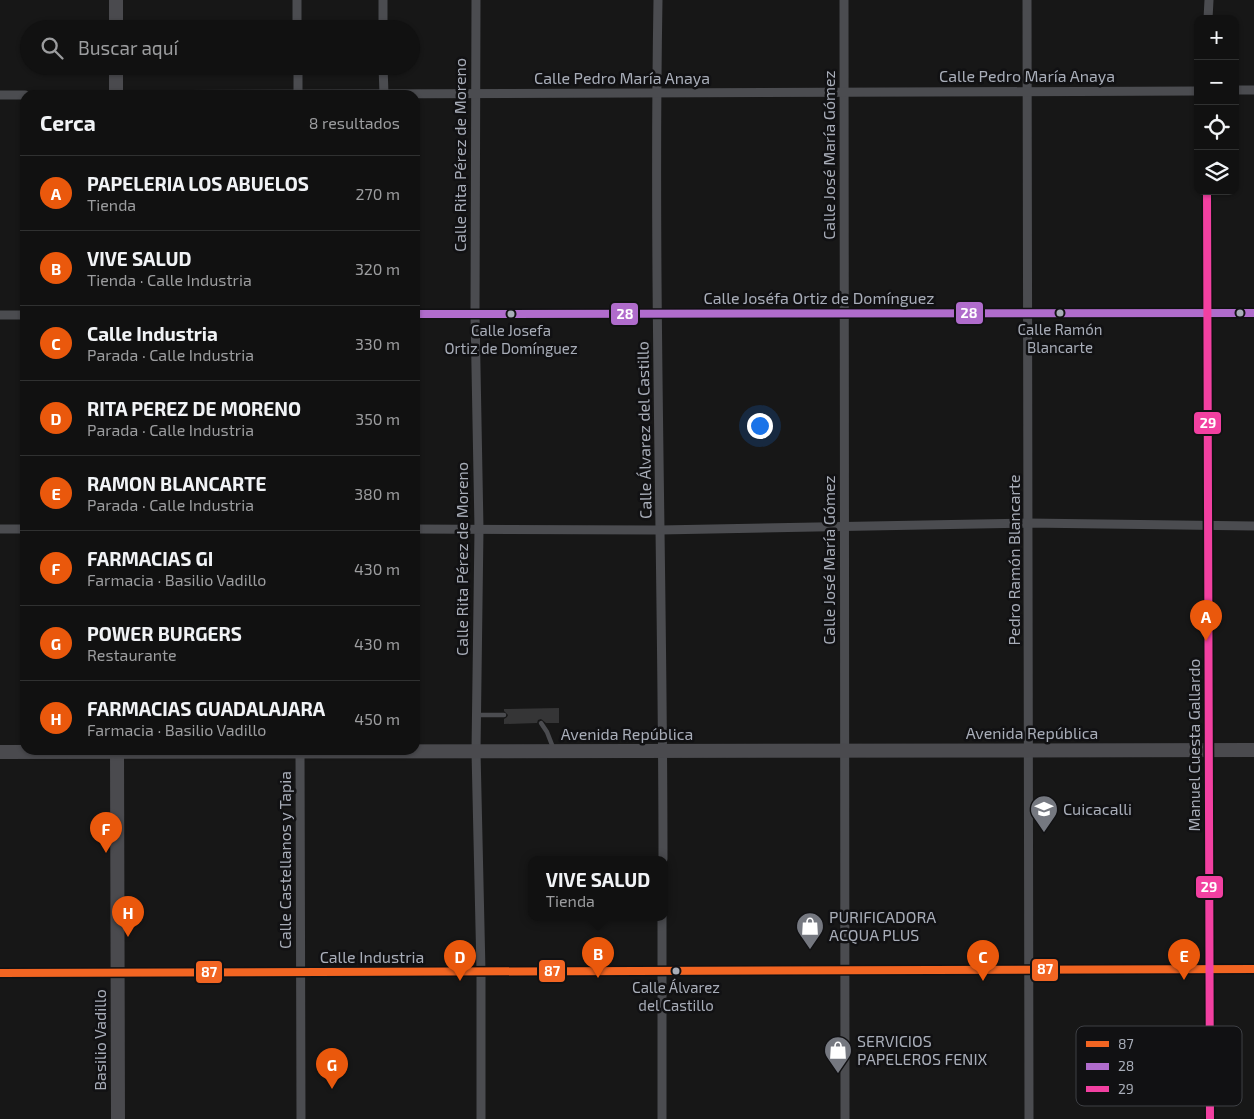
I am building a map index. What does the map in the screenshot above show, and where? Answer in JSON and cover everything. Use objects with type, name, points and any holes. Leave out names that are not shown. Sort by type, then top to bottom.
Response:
[{"type":"street","points":[[116,0],[116,20]]},
{"type":"street","points":[[297,0],[297,20]]},
{"type":"street","points":[[383,0],[383,20]]},
{"type":"street","name":"Calle Rita Pérez de Moreno","points":[[476,0],[475,314],[479,529],[476,751],[481,972],[481,1119]]},
{"type":"street","name":"Calle Álvarez del Castillo","points":[[658,0],[656,93],[657,314],[663,751],[662,856]]},
{"type":"street","name":"Calle José María Gómez","points":[[844,0],[845,1119]]},
{"type":"street","name":"Pedro Ramón Blancarte","points":[[1027,0],[1030,1119]]},
{"type":"street","points":[[1208,15],[1209,0]]},
{"type":"street","points":[[116,75],[116,90]]},
{"type":"street","points":[[298,75],[298,90]]},
{"type":"street","points":[[383,75],[384,90]]},
{"type":"street","points":[[1239,90],[1254,90]]},
{"type":"street","name":"Calle Pedro María Anaya","points":[[420,94],[1194,91]]},
{"type":"street","points":[[0,95],[20,95]]},
{"type":"street","name":"Manuel Cuesta Gallardo","points":[[1208,195],[1210,1026]]},
{"type":"street","name":"Calle Joséfa Ortiz de Domínguez","points":[[420,314],[1254,313]]},
{"type":"street","points":[[0,315],[20,315]]},
{"type":"street","points":[[420,529],[660,530],[1028,523],[1254,526]]},
{"type":"street","points":[[0,529],[20,529]]},
{"type":"street","name":"Avenida República","points":[[420,751],[1254,750]]},
{"type":"street","name":"Avenida República","points":[[0,752],[20,752]]},
{"type":"street","name":"Basilio Vadillo","points":[[117,755],[118,1119]]},
{"type":"street","name":"Calle Castellanos y Tapia","points":[[300,755],[301,1119]]},
{"type":"street","points":[[662,921],[662,1119]]},
{"type":"street","name":"Calle Industria","points":[[0,973],[1254,969]]},
{"type":"street","name":"Manuel Cuesta Gallardo","points":[[1210,1106],[1210,1119]]},
{"type":"lane","points":[[476,715],[504,716]]},
{"type":"lane","points":[[541,723],[548,732],[554,751]]},
{"type":"building","points":[[559,708],[559,723],[546,723],[541,719],[537,723],[504,724],[504,719],[508,715],[504,709]]},
{"type":"transit line","name":"29","points":[[1207,195],[1210,1026]]},
{"type":"transit line","name":"28","points":[[420,314],[1254,313]]},
{"type":"transit line","name":"87","points":[[0,973],[1254,969]]},
{"type":"transit line","name":"29","points":[[1210,1106],[1210,1119]]},
{"type":"place","name":"Calle Ramón Blancarte","points":[[1060,313]]},
{"type":"place","name":"Calle Josefa Ortiz de Domínguez","points":[[511,314]]},
{"type":"place","name":"PAPELERIA LOS ABUELOS","points":[[1206,641]]},
{"type":"place","name":"Cuicacalli","points":[[1044,833]]},
{"type":"place","name":"FARMACIAS GI","points":[[106,853]]},
{"type":"place","name":"FARMACIAS GUADALAJARA","points":[[128,937]]},
{"type":"place","name":"PURIFICADORA ACQUA PLUS","points":[[810,950]]},
{"type":"place","name":"Calle Álvarez del Castillo","points":[[676,971]]},
{"type":"place","name":"VIVE SALUD","points":[[598,978]]},
{"type":"place","name":"RAMON BLANCARTE","points":[[1184,980]]},
{"type":"place","name":"RITA PEREZ DE MORENO","points":[[460,981]]},
{"type":"place","name":"Calle Industria","points":[[983,981]]},
{"type":"place","name":"SERVICIOS PAPELEROS FENIX","points":[[838,1074]]},
{"type":"place","name":"POWER BURGERS","points":[[332,1089]]}]
